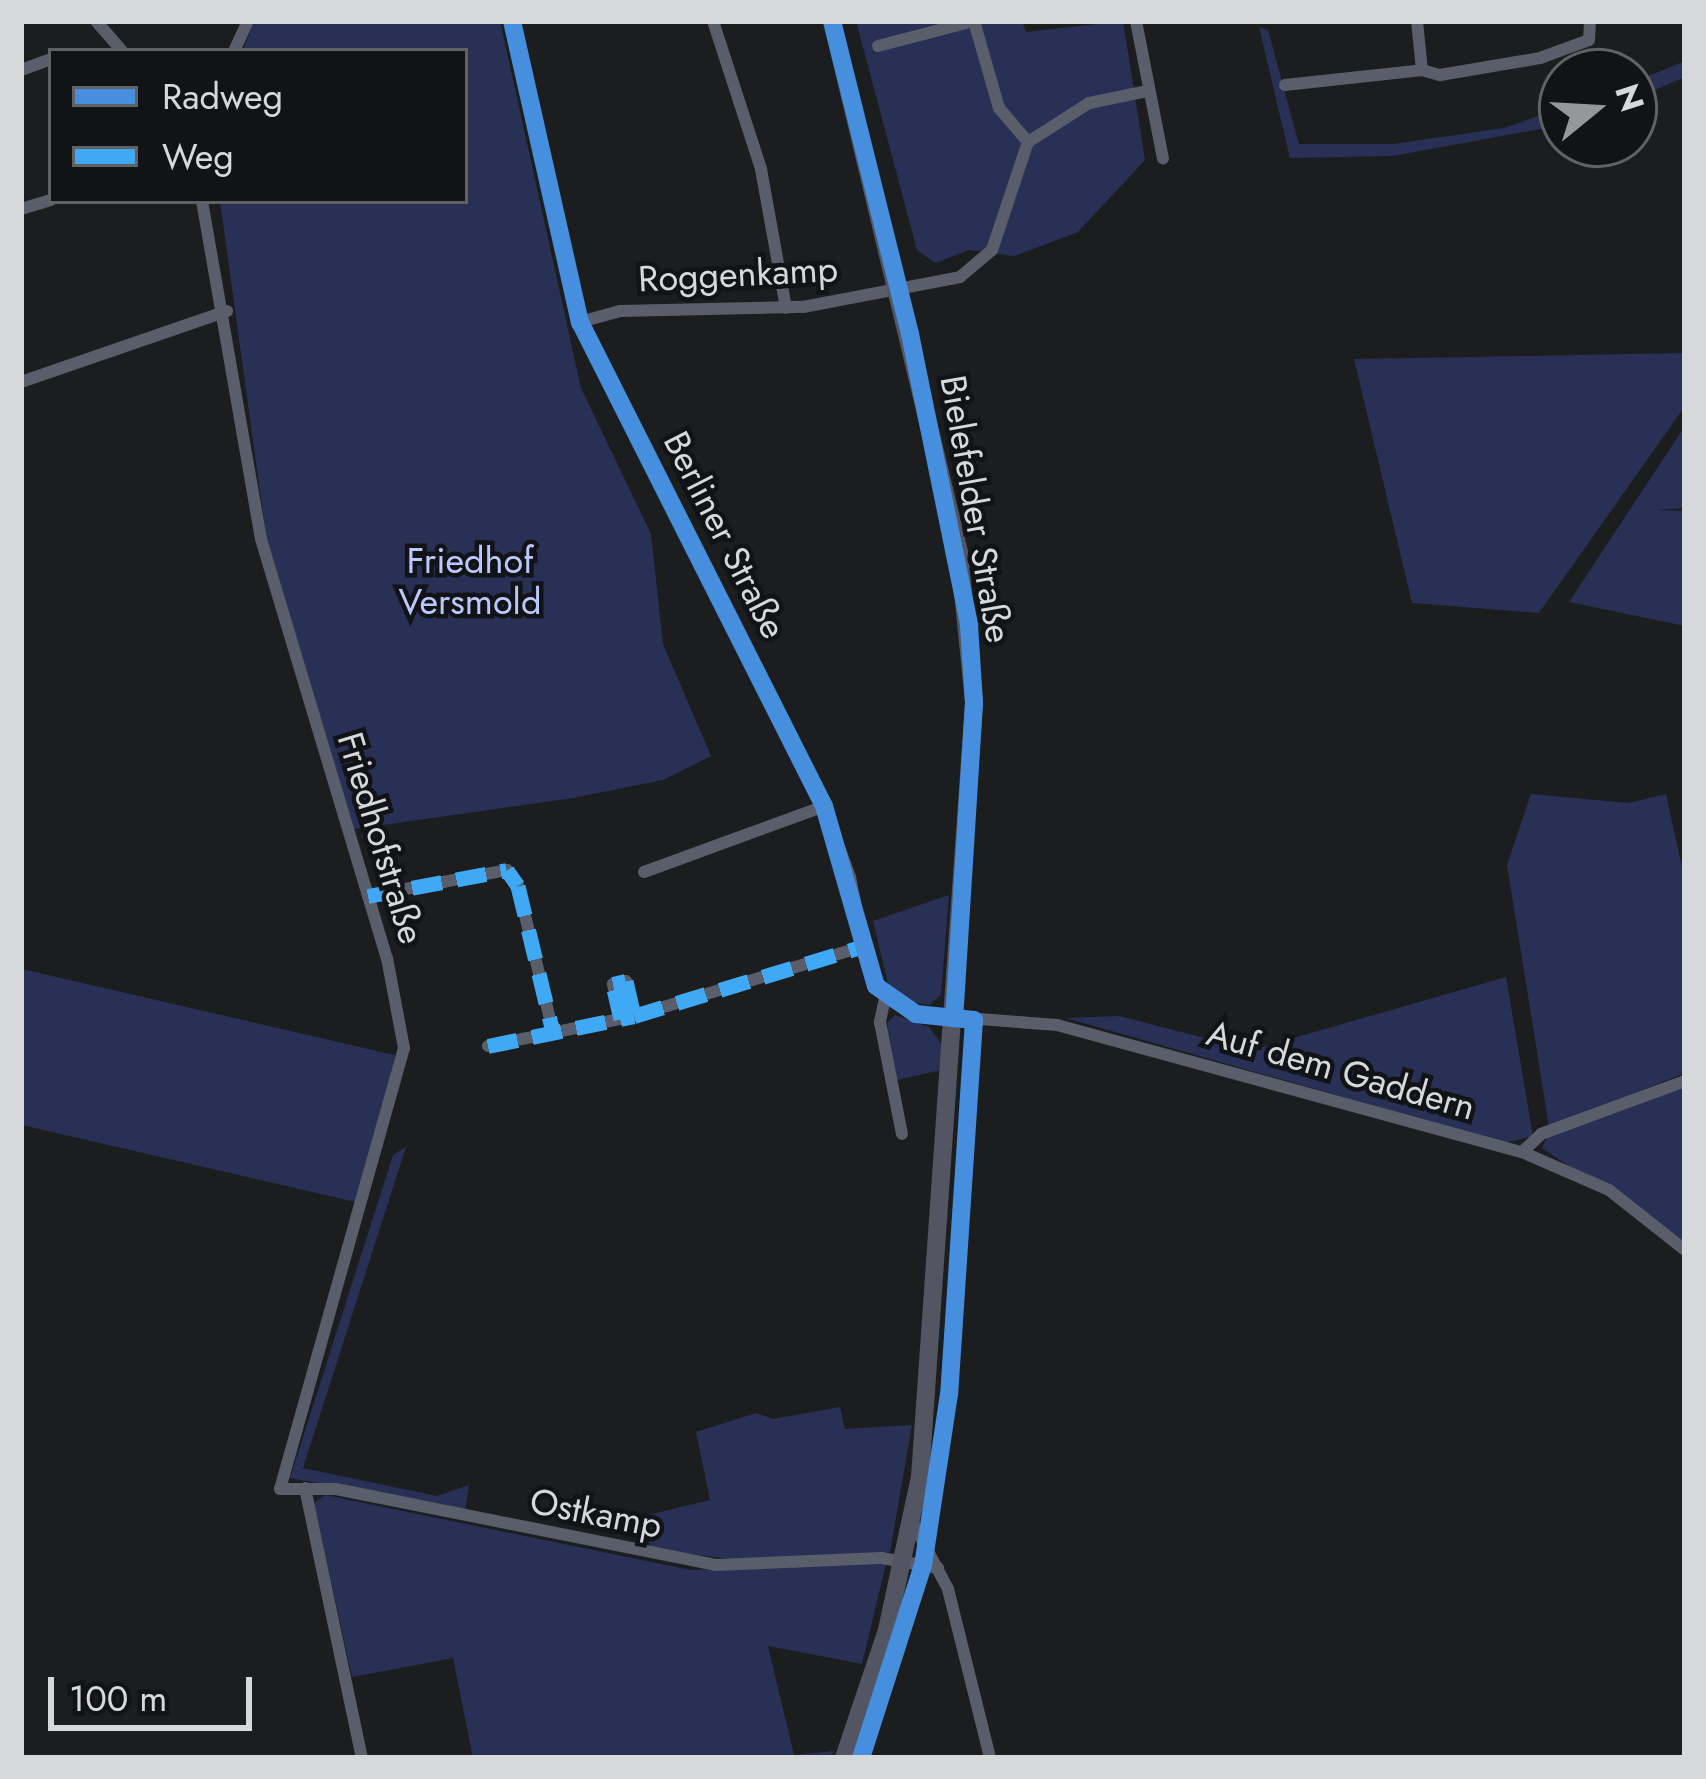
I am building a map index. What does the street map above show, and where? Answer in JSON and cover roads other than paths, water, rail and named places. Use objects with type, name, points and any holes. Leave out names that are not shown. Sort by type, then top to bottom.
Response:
[{"type":"main road","name":"Bielefelder Straße","points":[[832,21],[900,290],[969,625],[974,703],[930,1382],[904,1562],[844,1758]]},
{"type":"street","points":[[96,21],[119,48]]},
{"type":"street","name":"Berliner Straße","points":[[512,21],[580,322],[824,806],[865,946],[886,998],[880,1022],[902,1134]]},
{"type":"street","points":[[713,21],[761,169],[786,308]]},
{"type":"street","points":[[878,46],[974,21],[999,108],[1028,142],[1068,112],[1147,91]]},
{"type":"street","points":[[1136,21],[1163,158]]},
{"type":"street","points":[[1417,21],[1421,70]]},
{"type":"street","points":[[1286,85],[1421,70],[1488,71],[1589,40],[1591,21]]},
{"type":"street","name":"Roggenkamp","points":[[580,322],[620,311],[786,308],[961,277],[992,250],[1028,142]]},
{"type":"street","name":"Friedhofstraße","points":[[202,204],[212,278],[227,311],[236,411],[261,539],[396,994],[401,1064],[280,1489]]},
{"type":"street","points":[[21,382],[227,311]]},
{"type":"street","points":[[644,872],[824,806]]},
{"type":"street","points":[[368,896],[507,870],[553,1032]]},
{"type":"street","points":[[488,1046],[627,1017],[865,946]]},
{"type":"street","points":[[886,998],[916,1014],[954,1018]]},
{"type":"street","name":"Auf dem Gaddern","points":[[954,1018],[1057,1024],[1522,1152],[1609,1190],[1685,1250]]},
{"type":"street","points":[[1522,1152],[1541,1135],[1685,1081]]},
{"type":"street","points":[[304,1488],[362,1758]]},
{"type":"street","name":"Ostkamp","points":[[280,1489],[304,1488],[715,1565],[904,1562],[938,1568]]},
{"type":"street","points":[[912,1521],[938,1568],[989,1758]]},
{"type":"park label","name":"Friedhof Versmold","points":[[470,580]]}]
